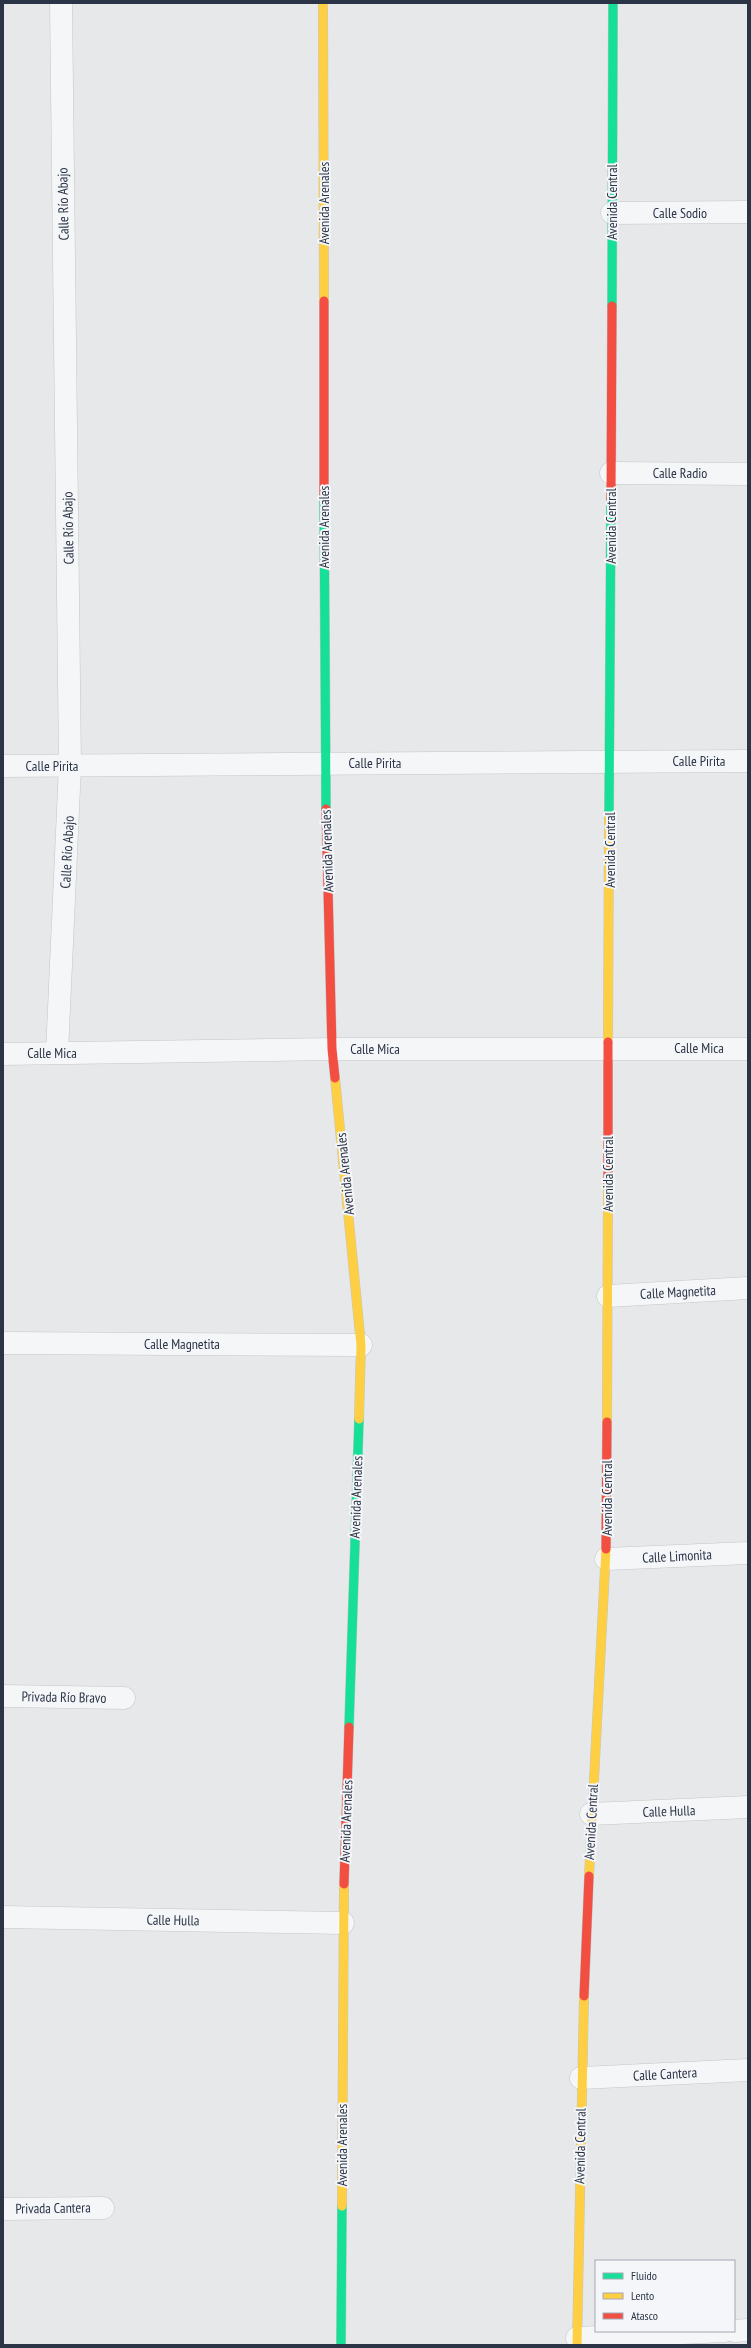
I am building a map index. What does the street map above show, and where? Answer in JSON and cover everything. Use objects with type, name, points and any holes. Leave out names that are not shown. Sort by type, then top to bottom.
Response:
[{"type":"street","name":"Calle Río Abajo","points":[[57,1054],[70,766],[61,3]]},
{"type":"street","name":"Avenida Arenales","points":[[323,3],[324,764],[332,1049],[361,1345],[343,1923],[341,2345]]},
{"type":"street","name":"Avenida Central","points":[[577,2342],[581,2078],[590,1814],[606,1559],[613,3]]},
{"type":"street","name":"Calle Sodio","points":[[612,213],[748,212]]},
{"type":"street","name":"Calle Radio","points":[[611,472],[748,474]]},
{"type":"street","name":"Calle Pirita","points":[[3,766],[748,761]]},
{"type":"street","name":"Calle Mica","points":[[3,1054],[332,1049],[748,1048]]},
{"type":"street","name":"Calle Magnetita","points":[[608,1296],[748,1288]]},
{"type":"street","name":"Calle Magnetita","points":[[3,1343],[361,1345]]},
{"type":"street","name":"Calle Limonita","points":[[606,1559],[748,1553]]},
{"type":"street","name":"Privada Río Bravo","points":[[3,1696],[124,1698]]},
{"type":"street","name":"Calle Hulla","points":[[590,1814],[748,1807]]},
{"type":"street","name":"Calle Hulla","points":[[3,1917],[343,1923]]},
{"type":"street","name":"Calle Cantera","points":[[581,2078],[748,2070]]},
{"type":"street","name":"Privada Cantera","points":[[3,2209],[102,2208]]},
{"type":"street","points":[[735,2330],[748,2330]]},
{"type":"street","points":[[577,2342],[711,2332]]},
{"type":"traffic: fast","points":[[612,306],[613,3]]},
{"type":"traffic: fast","points":[[324,495],[326,809]]},
{"type":"traffic: fast","points":[[609,817],[611,499]]},
{"type":"traffic: fast","points":[[349,1727],[359,1419]]},
{"type":"traffic: fast","points":[[341,2345],[342,2206]]},
{"type":"traffic: slow","points":[[323,3],[324,301]]},
{"type":"traffic: slow","points":[[608,1042],[609,817]]},
{"type":"traffic: slow","points":[[335,1078],[361,1345],[359,1419]]},
{"type":"traffic: slow","points":[[607,1422],[608,1183]]},
{"type":"traffic: slow","points":[[589,1876],[606,1549]]},
{"type":"traffic: slow","points":[[342,2206],[344,1884]]},
{"type":"traffic: slow","points":[[577,2345],[584,1996]]},
{"type":"traffic: jam","points":[[324,301],[324,495]]},
{"type":"traffic: jam","points":[[611,499],[612,306]]},
{"type":"traffic: jam","points":[[326,809],[332,1049],[335,1078]]},
{"type":"traffic: jam","points":[[608,1042],[608,1183]]},
{"type":"traffic: jam","points":[[606,1549],[607,1422]]},
{"type":"traffic: jam","points":[[344,1884],[349,1727]]},
{"type":"traffic: jam","points":[[584,1996],[589,1876]]}]
